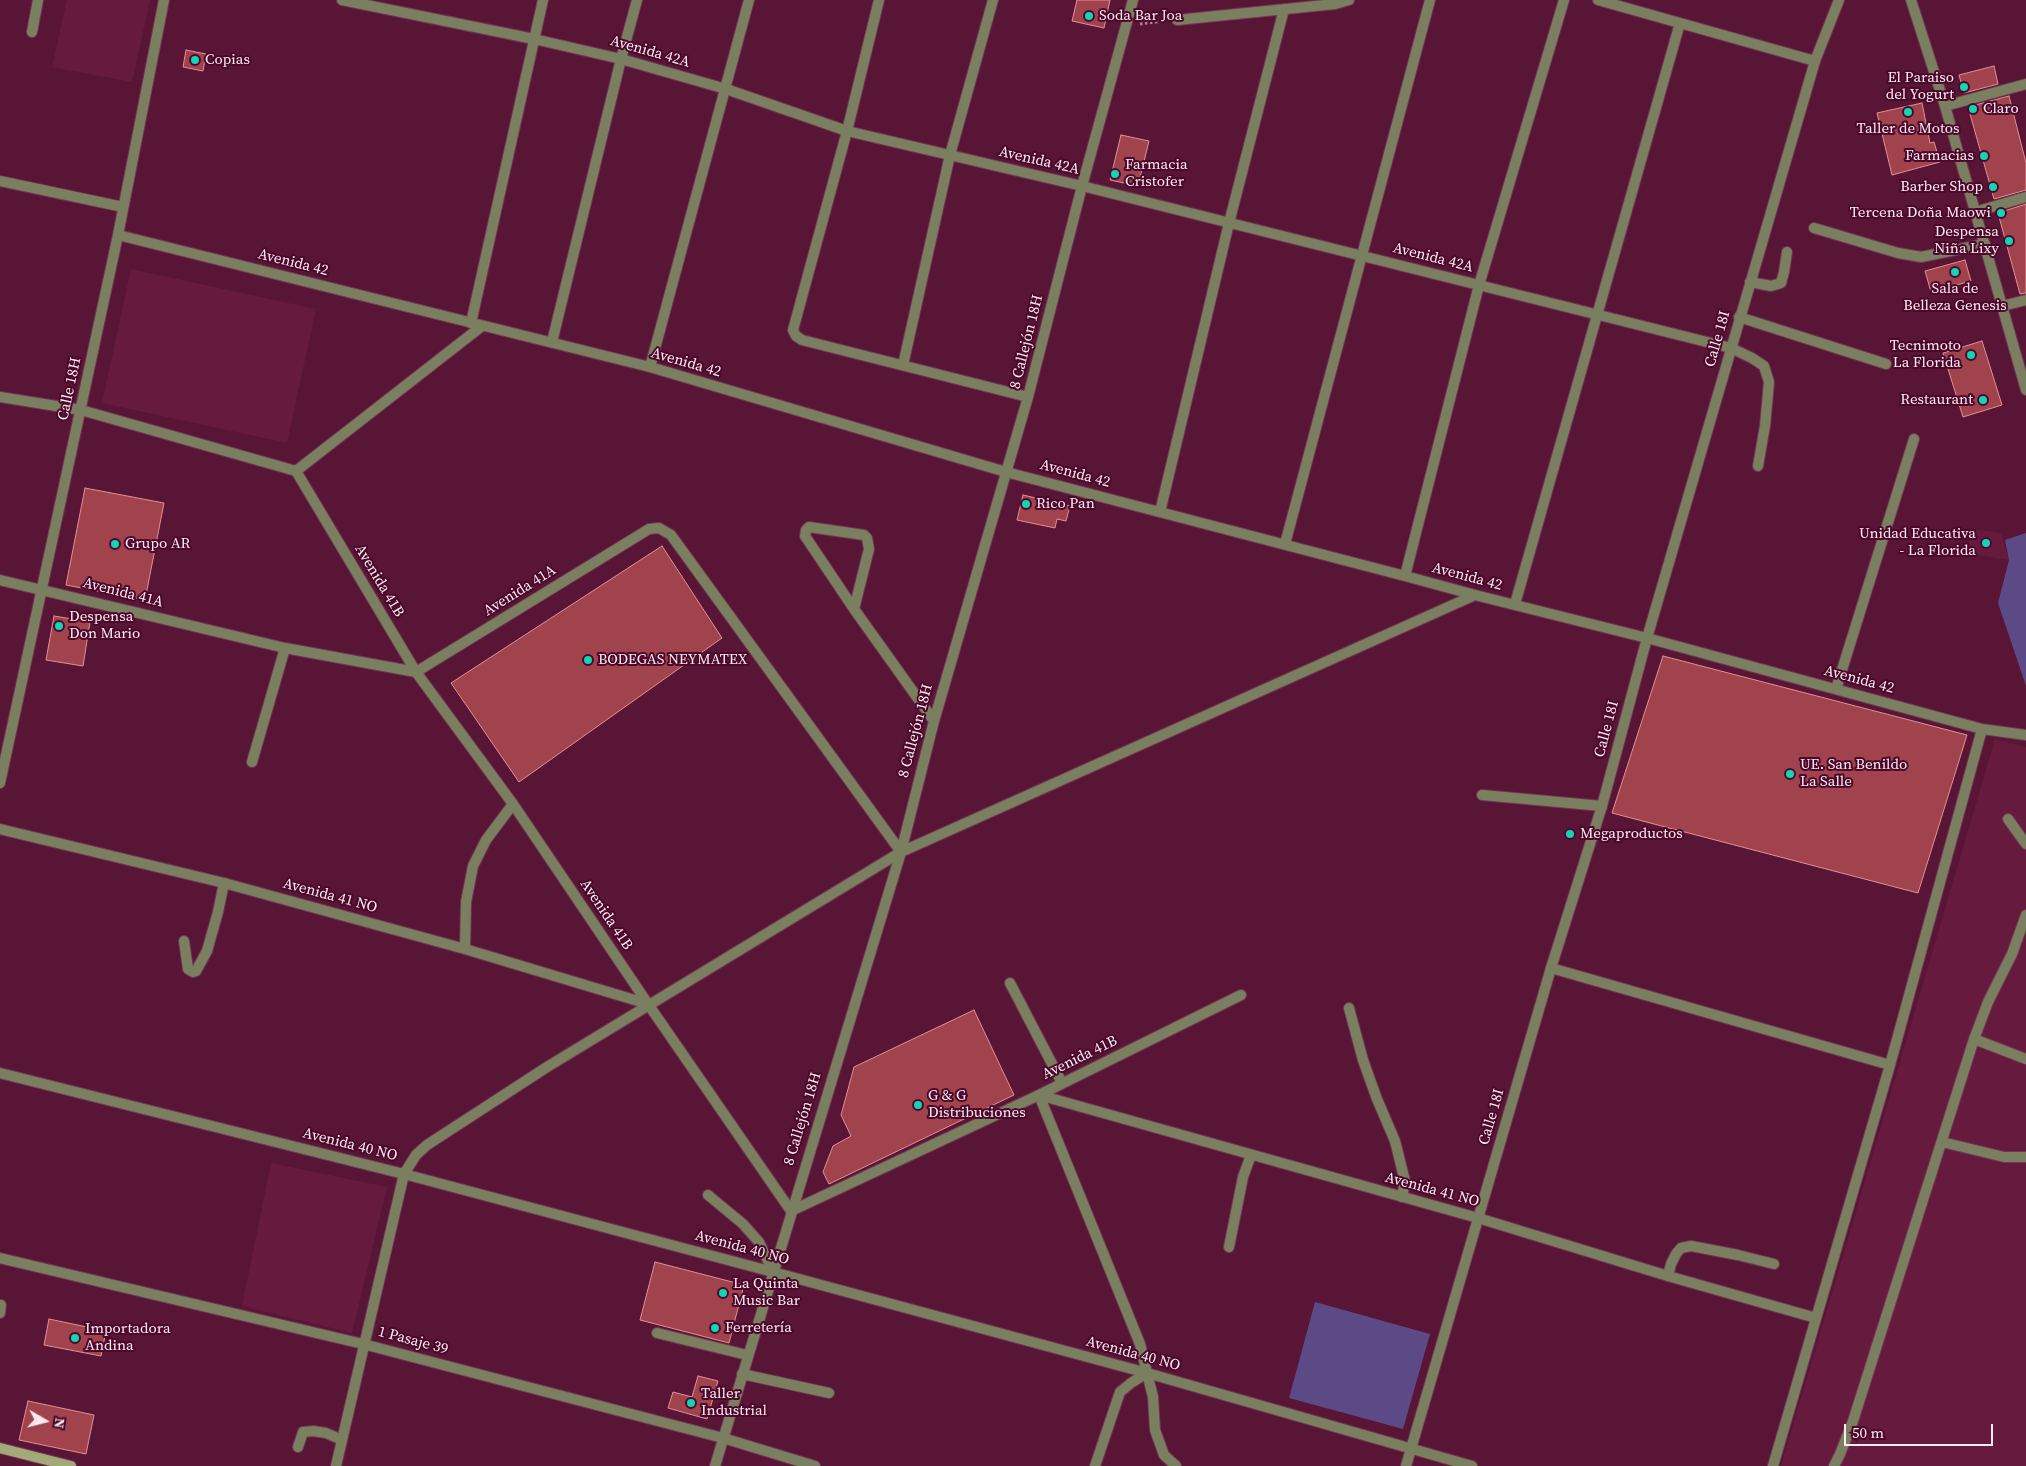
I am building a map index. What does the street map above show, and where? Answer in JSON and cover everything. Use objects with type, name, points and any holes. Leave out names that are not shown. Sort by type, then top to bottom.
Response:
[{"type":"main road","points":[[0,1448],[72,1466]]},
{"type":"street","points":[[32,32],[38,0]]},
{"type":"street","name":"Calle 18H","points":[[0,783],[124,207],[164,0]]},
{"type":"street","name":"Avenida 42A","points":[[342,0],[620,58],[726,89],[847,131],[1082,186],[1731,348],[1764,366],[1770,382],[1769,402],[1758,466]]},
{"type":"street","points":[[471,323],[543,0]]},
{"type":"street","points":[[552,342],[620,58],[637,0]]},
{"type":"street","points":[[650,367],[749,0]]},
{"type":"street","points":[[879,0],[847,131],[793,330],[796,336],[802,340],[1028,397]]},
{"type":"street","points":[[903,365],[950,155],[993,0]]},
{"type":"street","name":"8 Callejón 18H","points":[[715,1466],[901,852],[934,721],[1028,397],[1082,186],[1134,0]]},
{"type":"street","points":[[1177,20],[1335,4],[1349,0]]},
{"type":"street","points":[[1285,544],[1430,0]]},
{"type":"street","points":[[1405,576],[1479,285],[1564,0]]},
{"type":"street","points":[[1598,0],[1815,61]]},
{"type":"street","points":[[1911,0],[1945,106],[2026,390]]},
{"type":"street","name":"Calle 18I","points":[[1406,1466],[1552,968],[1602,806],[1647,638],[1739,317],[1815,61],[1836,2]]},
{"type":"street","points":[[1160,512],[1229,223],[1284,9]]},
{"type":"street","points":[[1515,604],[1680,23]]},
{"type":"street","points":[[1945,106],[2026,84]]},
{"type":"street","points":[[0,181],[124,207]]},
{"type":"street","points":[[1975,212],[2026,197]]},
{"type":"street","points":[[1814,228],[1898,253],[1921,257],[1985,244]]},
{"type":"street","name":"Avenida 42","points":[[118,235],[650,367],[1006,472],[1647,638],[1982,729],[2026,735]]},
{"type":"street","points":[[1750,282],[1771,286],[1781,283],[1786,252]]},
{"type":"street","points":[[2002,306],[2026,300]]},
{"type":"street","points":[[1739,317],[1886,364]]},
{"type":"street","points":[[0,396],[81,410],[296,471],[482,326]]},
{"type":"street","points":[[1836,689],[1914,438]]},
{"type":"street","name":"Avenida 41B","points":[[296,471],[416,672],[513,804],[791,1211],[1039,1095],[1241,994]]},
{"type":"street","points":[[854,609],[869,548],[867,538],[864,535],[809,527],[806,530],[805,536],[854,609],[934,721]]},
{"type":"street","name":"Avenida 41A","points":[[0,580],[285,648],[416,672],[649,529],[659,528],[671,535],[901,852]]},
{"type":"street","points":[[336,1466],[404,1174],[416,1155],[427,1145],[648,1004],[901,852],[1475,595]]},
{"type":"street","points":[[252,762],[285,648]]},
{"type":"street","points":[[1773,1466],[1890,1065],[1982,729]]},
{"type":"street","points":[[1482,795],[1602,806]]},
{"type":"street","points":[[465,949],[466,902],[473,866],[486,840],[513,804]]},
{"type":"street","points":[[2008,819],[2026,844]]},
{"type":"street","name":"Avenida 41 NO","points":[[0,829],[224,883],[465,949],[648,1004]]},
{"type":"street","points":[[184,941],[188,969],[193,972],[196,971],[207,951],[224,883]]},
{"type":"street","points":[[1834,1466],[1852,1421],[1974,1039],[1988,1002],[2012,954],[2026,915]]},
{"type":"street","points":[[1552,968],[1890,1065]]},
{"type":"street","points":[[1010,983],[1062,1083]]},
{"type":"street","points":[[1349,1008],[1363,1060],[1395,1141],[1405,1181],[1402,1197]]},
{"type":"street","points":[[1974,1039],[2026,1059]]},
{"type":"street","name":"Avenida 40 NO","points":[[0,1073],[404,1174],[773,1272],[1147,1373],[1472,1466]]},
{"type":"street","points":[[1039,1095],[1140,1344],[1153,1397],[1155,1430],[1164,1455],[1176,1466]]},
{"type":"street","name":"Avenida 41 NO","points":[[1039,1095],[1478,1218],[1668,1276],[1816,1318]]},
{"type":"street","points":[[1942,1142],[2004,1157],[2026,1158]]},
{"type":"street","points":[[1229,1247],[1243,1177],[1251,1155]]},
{"type":"street","points":[[708,1194],[743,1224],[759,1242],[773,1272]]},
{"type":"street","points":[[1668,1276],[1670,1264],[1676,1254],[1681,1248],[1691,1246],[1738,1254],[1774,1264]]},
{"type":"street","name":"1 Pasaje 39","points":[[0,1258],[363,1344],[722,1438],[815,1466]]},
{"type":"street","points":[[0,1313],[1,1305]]},
{"type":"street","points":[[657,1333],[748,1355]]},
{"type":"street","points":[[1095,1466],[1120,1392],[1131,1382],[1147,1373]]},
{"type":"street","points":[[742,1374],[829,1393]]},
{"type":"street","points":[[298,1447],[303,1432],[326,1433],[342,1440]]},
{"type":"path","points":[[1127,26],[1177,20]]},
{"type":"shaded area","points":[[67,0],[150,0],[132,82],[52,67]]},
{"type":"shaded area","points":[[131,269],[316,309],[287,443],[102,403]]},
{"type":"shaded area","name":"Unidad Educativa - La Florida","points":[[1971,529],[2001,533],[2009,560],[1968,553]]},
{"type":"shaded area","points":[[2026,533],[2026,686],[1998,603],[2009,560],[2005,540]]},
{"type":"shaded area","points":[[1995,739],[2026,747],[2026,1466],[1781,1466]]},
{"type":"shaded area","points":[[271,1163],[387,1187],[352,1333],[242,1306]]},
{"type":"shaded area","points":[[1315,1302],[1430,1334],[1403,1429],[1289,1398]]},
{"type":"building","points":[[1077,0],[1110,0],[1104,28],[1072,21]]},
{"type":"building","name":"Copias","points":[[186,50],[206,54],[203,71],[183,67]]},
{"type":"building","points":[[1994,66],[1998,84],[1964,93],[1959,75]]},
{"type":"building","points":[[2009,96],[2026,163],[2026,190],[1994,199],[1968,107]]},
{"type":"building","points":[[1922,103],[1930,143],[1934,142],[1940,162],[1892,175],[1877,113]]},
{"type":"building","points":[[1121,135],[1149,141],[1138,186],[1110,180]]},
{"type":"building","points":[[2026,204],[2026,293],[2020,294],[1998,213]]},
{"type":"building","points":[[1965,260],[1971,281],[1931,292],[1925,271]]},
{"type":"building","points":[[1982,341],[2002,405],[1963,417],[1943,353]]},
{"type":"building","name":"Grupo AR","points":[[85,488],[164,503],[145,600],[66,585]]},
{"type":"building","points":[[1023,495],[1070,506],[1066,521],[1057,519],[1055,528],[1017,520]]},
{"type":"building","name":"BODEGAS NEYMATEX","points":[[662,546],[722,638],[519,782],[451,683]]},
{"type":"building","points":[[54,616],[90,622],[83,666],[46,660]]},
{"type":"building","name":"UE. San Benildo La Salle","points":[[1663,656],[1967,735],[1918,893],[1612,813]]},
{"type":"building","name":"G & G Distribuciones","points":[[974,1010],[1014,1095],[829,1184],[823,1172],[833,1146],[851,1136],[841,1115],[854,1067]]},
{"type":"building","points":[[655,1262],[744,1285],[729,1343],[640,1320]]},
{"type":"building","name":"Importadora Andina","points":[[49,1319],[106,1331],[101,1356],[44,1345]]},
{"type":"building","name":"Taller Industrial","points":[[698,1376],[718,1381],[707,1419],[668,1408],[673,1392],[692,1397]]},
{"type":"building","points":[[28,1401],[94,1415],[86,1454],[19,1440]]},
{"type":"place","name":"Soda Bar Joa","points":[[1089,16]]},
{"type":"place","name":"Copias","points":[[195,60]]},
{"type":"place","name":"El Paraiso del Yogurt","points":[[1964,87]]},
{"type":"place","name":"Claro","points":[[1973,109]]},
{"type":"place","name":"Taller de Motos","points":[[1908,112]]},
{"type":"place","name":"Farmacias","points":[[1984,156]]},
{"type":"place","name":"Farmacia Cristofer","points":[[1115,174]]},
{"type":"place","name":"Barber Shop","points":[[1993,187]]},
{"type":"place","name":"Tercena Doña Maowi","points":[[2001,213]]},
{"type":"place","name":"Despensa Niña Lixy","points":[[2009,241]]},
{"type":"place","name":"Sala de Belleza Genesis","points":[[1955,272]]},
{"type":"place","name":"Tecnimoto La Florida","points":[[1971,355]]},
{"type":"place","name":"Restaurant","points":[[1983,400]]},
{"type":"place","name":"Rico Pan","points":[[1026,504]]},
{"type":"place","name":"Unidad Educativa - La Florida","points":[[1986,543]]},
{"type":"place","name":"Grupo AR","points":[[115,544]]},
{"type":"place","name":"Despensa Don Mario","points":[[59,626]]},
{"type":"place","name":"BODEGAS NEYMATEX","points":[[588,660]]},
{"type":"place","name":"UE. San Benildo La Salle","points":[[1790,774]]},
{"type":"place","name":"Megaproductos","points":[[1570,834]]},
{"type":"place","name":"G & G Distribuciones","points":[[918,1105]]},
{"type":"place","name":"La Quinta Music Bar","points":[[723,1293]]},
{"type":"place","name":"Ferretería","points":[[715,1328]]},
{"type":"place","name":"Importadora Andina","points":[[75,1338]]},
{"type":"place","name":"Taller Industrial","points":[[691,1403]]}]
